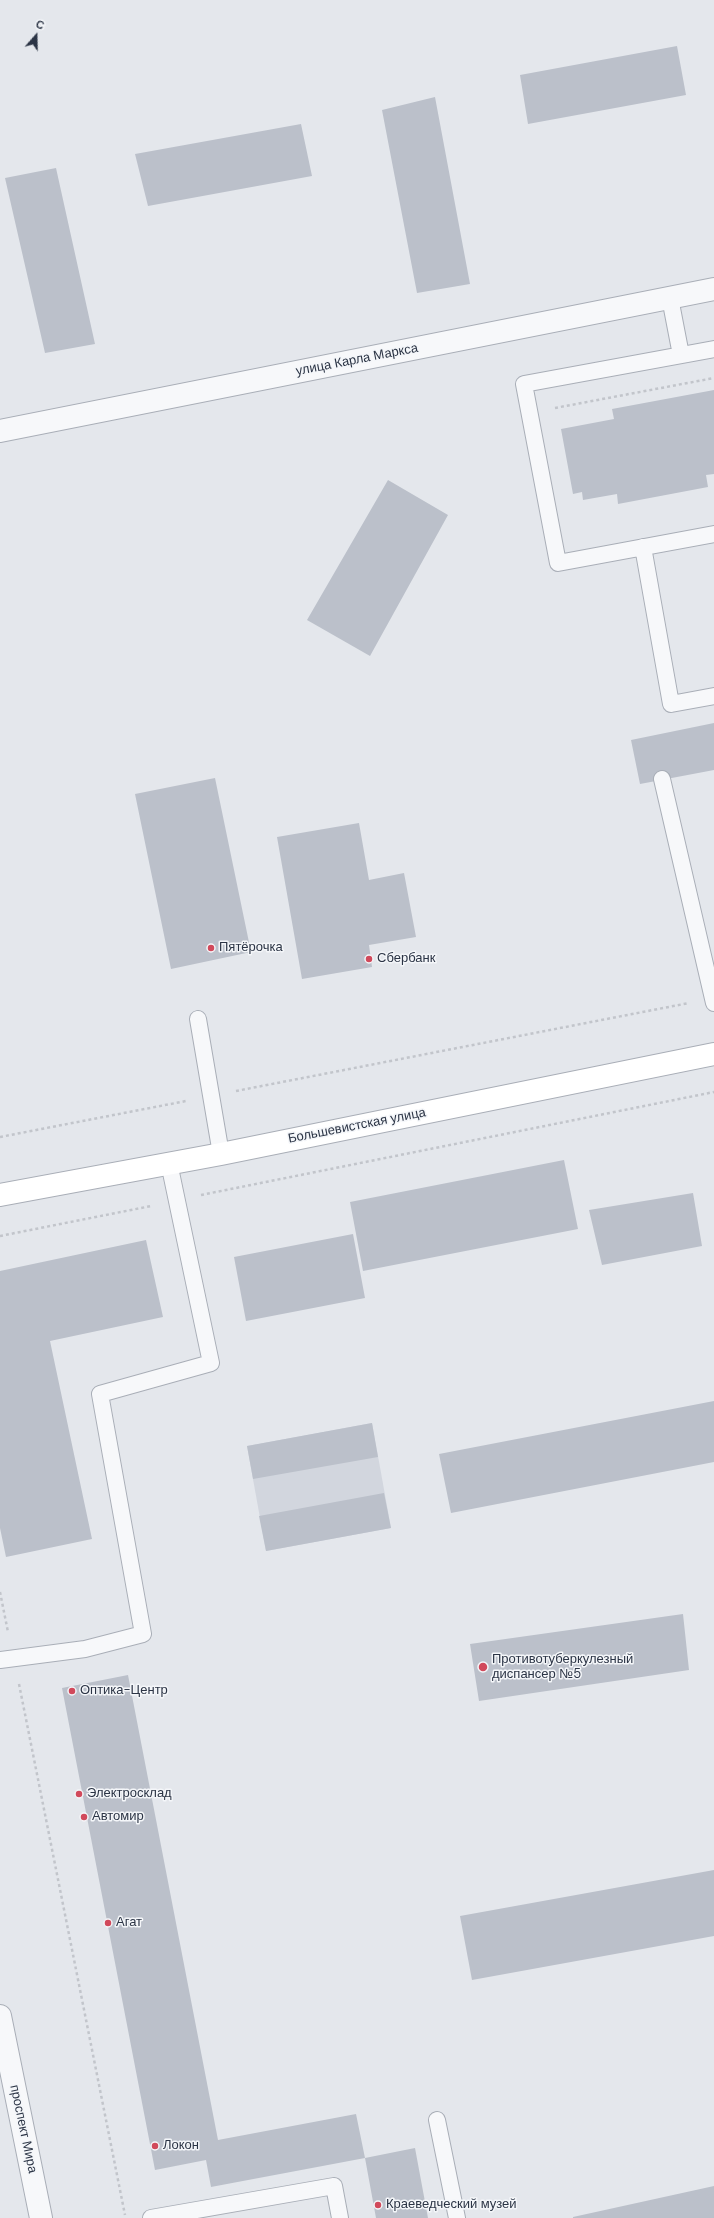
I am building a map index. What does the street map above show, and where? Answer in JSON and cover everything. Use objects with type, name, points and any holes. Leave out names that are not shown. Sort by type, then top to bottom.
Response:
[{"type":"street","name":"улица Карла Маркса","points":[[0,431],[714,289]]},
{"type":"street","name":"Большевистская улица","points":[[0,1194],[221,1154],[714,1054]]},
{"type":"street","name":"проспект Мира","points":[[0,2016],[41,2218]]},
{"type":"lane","points":[[670,298],[681,355]]},
{"type":"lane","points":[[714,349],[524,384],[558,563],[714,534]]},
{"type":"lane","points":[[644,548],[671,704],[714,696]]},
{"type":"lane","points":[[662,779],[714,1001]]},
{"type":"lane","points":[[198,1019],[221,1154]]},
{"type":"lane","points":[[7,1659],[85,1649],[143,1634],[100,1394],[211,1363],[169,1163]]},
{"type":"lane","points":[[437,2120],[458,2218]]},
{"type":"lane","points":[[151,2218],[334,2186],[340,2218]]},
{"type":"path","points":[[554,409],[714,378]]},
{"type":"path","points":[[0,1137],[714,1001]]},
{"type":"path","points":[[0,1236],[714,1092]]},
{"type":"path","points":[[0,1592],[7,1659],[125,2218]]},
{"type":"shaded area","points":[[372,1423],[391,1528],[266,1551],[247,1446]]},
{"type":"building","points":[[677,46],[686,95],[528,124],[520,75]]},
{"type":"building","points":[[435,97],[470,284],[417,293],[382,110]]},
{"type":"building","points":[[301,124],[312,176],[148,206],[135,154]]},
{"type":"building","points":[[56,168],[95,344],[45,353],[5,178]]},
{"type":"building","points":[[714,390],[714,474],[706,475],[708,487],[618,504],[617,494],[583,500],[582,492],[573,494],[561,429],[614,419],[612,409]]},
{"type":"building","points":[[388,480],[448,515],[370,656],[307,620]]},
{"type":"building","points":[[714,723],[714,770],[640,784],[631,740]]},
{"type":"building","points":[[215,778],[251,952],[171,969],[135,794]]},
{"type":"building","points":[[359,823],[369,880],[404,873],[416,937],[369,945],[372,967],[302,979],[277,837]]},
{"type":"building","points":[[564,1160],[578,1229],[363,1271],[350,1202]]},
{"type":"building","points":[[693,1193],[702,1246],[602,1265],[589,1210]]},
{"type":"building","points":[[353,1234],[365,1298],[246,1321],[234,1257]]},
{"type":"building","points":[[146,1240],[163,1317],[50,1341],[92,1539],[6,1557],[0,1528],[0,1271]]},
{"type":"building","points":[[714,1401],[714,1462],[451,1513],[439,1454]]},
{"type":"building","points":[[372,1423],[378,1457],[253,1479],[247,1446]]},
{"type":"building","points":[[384,1493],[391,1528],[266,1551],[259,1516]]},
{"type":"building","points":[[683,1614],[689,1670],[479,1701],[470,1644]]},
{"type":"building","points":[[128,1675],[218,2140],[356,2114],[365,2158],[211,2187],[206,2160],[155,2170],[62,1688]]},
{"type":"building","points":[[714,1870],[714,1936],[472,1980],[460,1916]]},
{"type":"building","points":[[415,2148],[428,2218],[376,2218],[365,2158]]},
{"type":"building","points":[[714,2186],[714,2218],[573,2218],[573,2217]]},
{"type":"place","name":"Пятёрочка","points":[[211,948]]},
{"type":"place","name":"Сбербанк","points":[[369,959]]},
{"type":"place","name":"Противотуберкулезный диспансер №5","points":[[483,1667]]},
{"type":"place","name":"Оптика-Центр","points":[[72,1691]]},
{"type":"place","name":"Электросклад","points":[[79,1794]]},
{"type":"place","name":"Автомир","points":[[84,1817]]},
{"type":"place","name":"Агат","points":[[108,1923]]},
{"type":"place","name":"Локон","points":[[155,2146]]},
{"type":"place","name":"Краеведческий музей","points":[[378,2205]]}]
